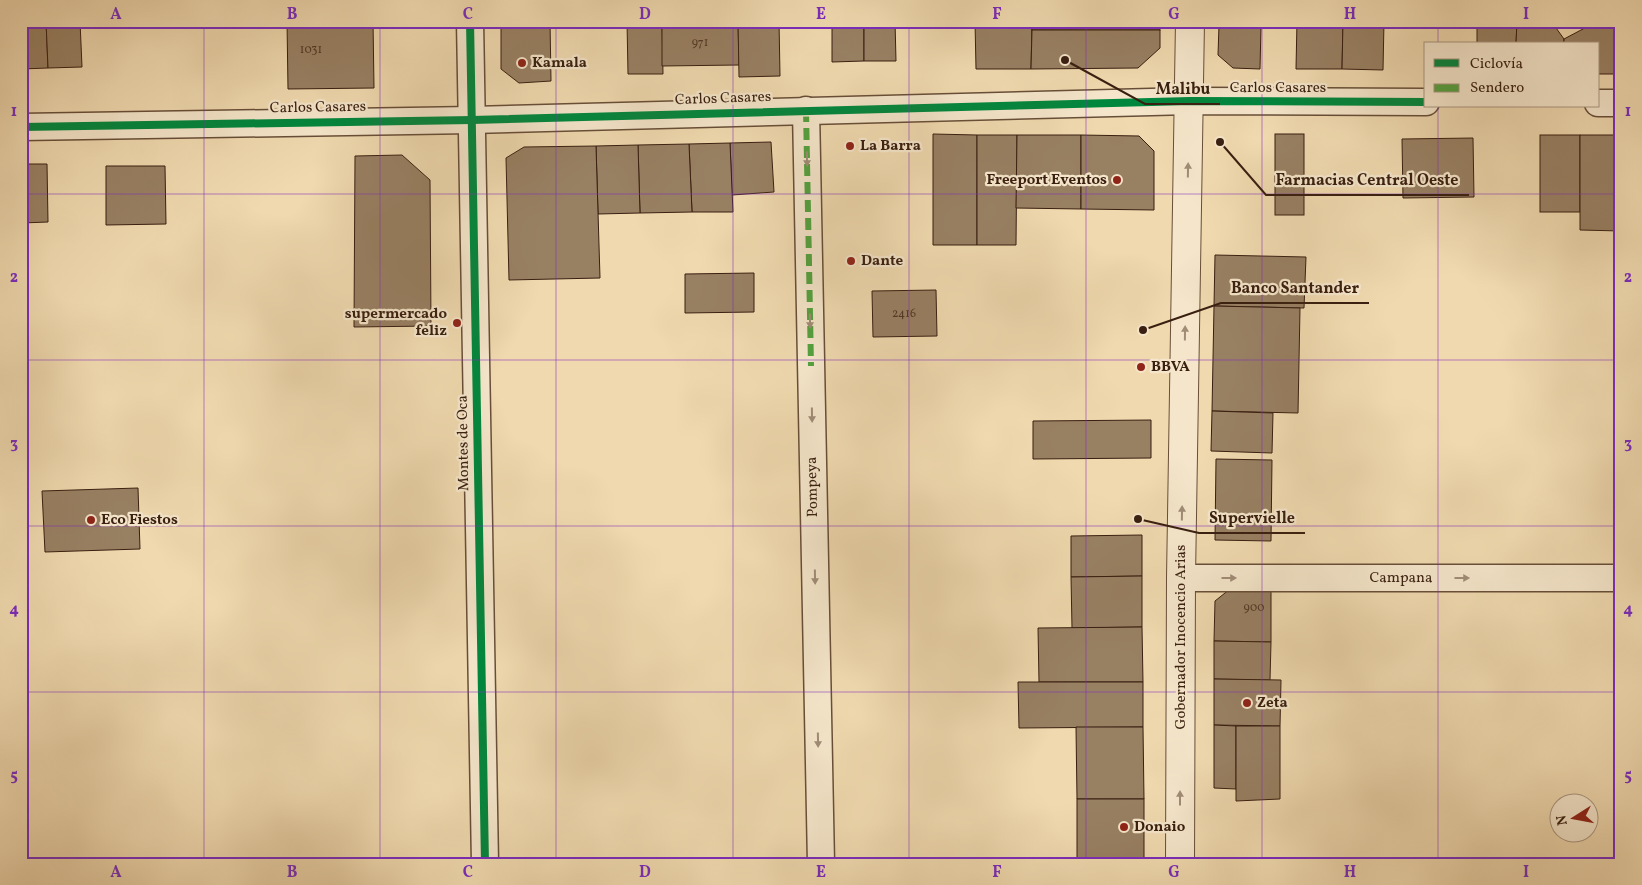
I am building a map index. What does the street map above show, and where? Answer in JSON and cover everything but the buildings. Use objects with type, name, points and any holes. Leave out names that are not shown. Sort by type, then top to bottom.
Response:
[{"type":"street","name":"Montes de Oca","points":[[470,21],[485,864]]},
{"type":"street","name":"Gobernador Inocencio Arias","points":[[1180,864],[1180,578],[1190,21]]},
{"type":"street","name":"Carlos Casares","points":[[21,127],[472,120],[1190,101],[1424,102]]},
{"type":"street","points":[[1600,103],[1621,103]]},
{"type":"street","name":"Pompeya","points":[[806,110],[821,864]]},
{"type":"street","name":"Campana","points":[[1180,578],[1621,578]]},
{"type":"marked path","points":[[806,110],[811,366]]},
{"type":"cycle path","points":[[470,21],[485,864]]},
{"type":"cycle path","points":[[21,127],[472,120],[1190,101],[1424,102]]},
{"type":"place","name":"Malibu","points":[[1065,60]]},
{"type":"place","name":"Kamala","points":[[522,63]]},
{"type":"place","name":"Farmacias Central Oeste","points":[[1220,142]]},
{"type":"place","name":"La Barra","points":[[850,146]]},
{"type":"place","name":"Freeport Eventos","points":[[1117,180]]},
{"type":"place","name":"Dante","points":[[851,261]]},
{"type":"place","name":"supermercado feliz","points":[[457,323]]},
{"type":"place","name":"Banco Santander","points":[[1143,330]]},
{"type":"place","name":"BBVA","points":[[1141,367]]},
{"type":"place","name":"Supervielle","points":[[1138,519]]},
{"type":"place","name":"Eco Fiestos","points":[[91,520]]},
{"type":"place","name":"Zeta","points":[[1247,703]]},
{"type":"place","name":"Donaio","points":[[1124,827]]}]
